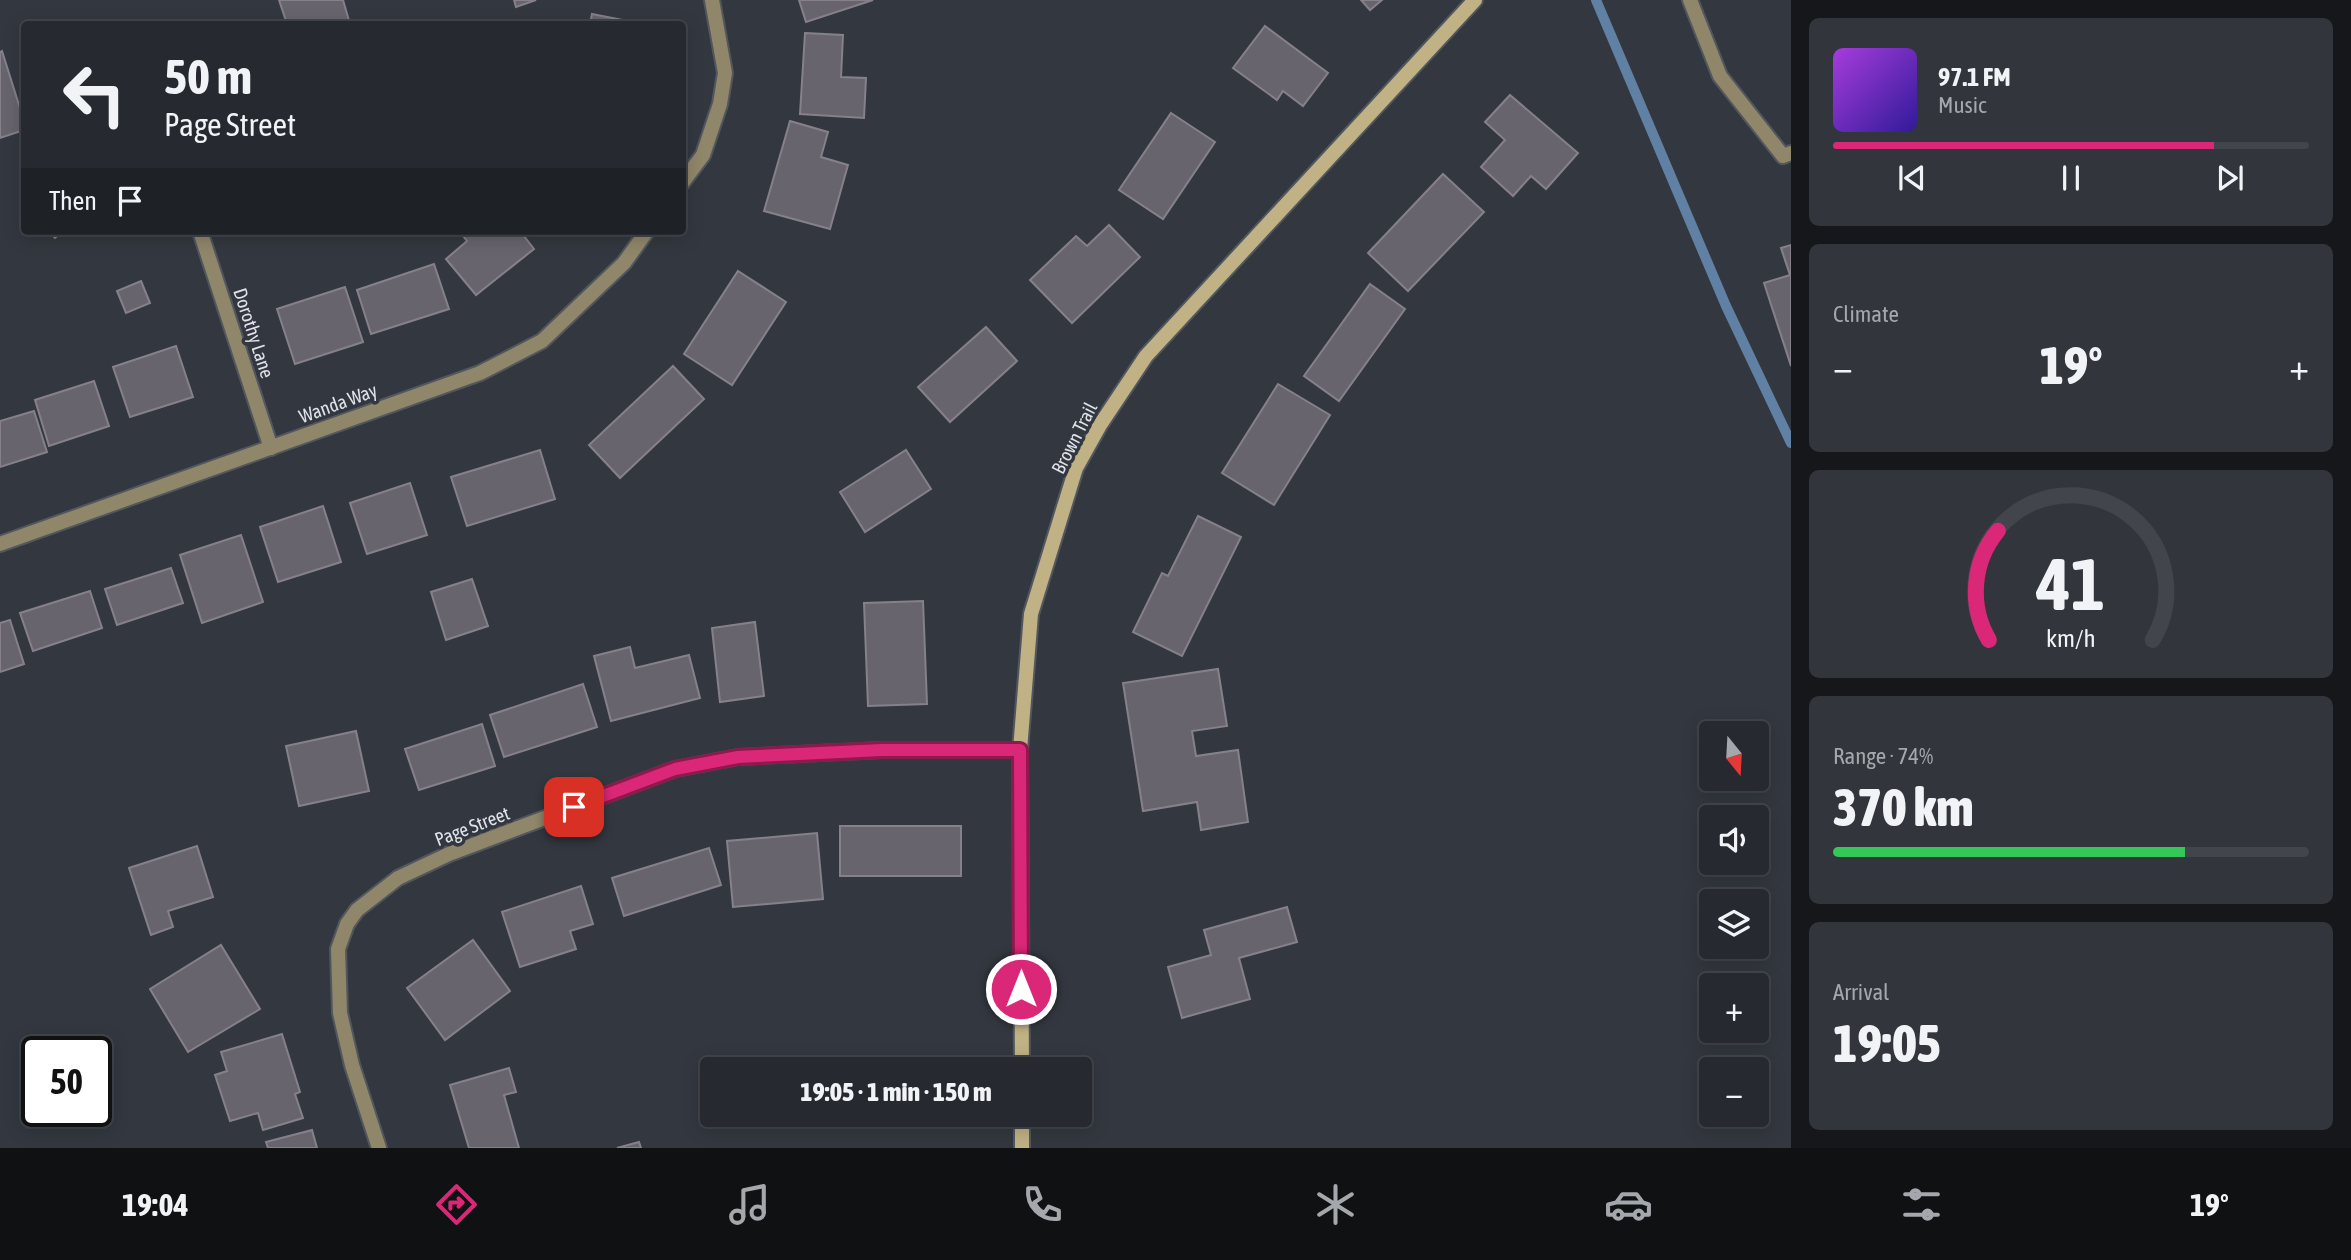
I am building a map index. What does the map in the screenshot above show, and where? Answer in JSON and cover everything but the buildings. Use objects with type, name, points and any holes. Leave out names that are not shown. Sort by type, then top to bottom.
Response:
[{"type":"main road","name":"Brown Trail","points":[[1022,1057],[1020,750],[1031,614],[1076,468],[1100,425],[1146,356],[1475,0]]},
{"type":"main road","points":[[1022,1127],[1022,1148]]},
{"type":"street","points":[[686,178],[703,155],[720,104],[725,74],[712,0]]},
{"type":"street","points":[[1690,0],[1720,76],[1783,156],[1791,153]]},
{"type":"street","name":"Dorothy Lane","points":[[201,235],[271,448]]},
{"type":"street","name":"Wanda Way","points":[[0,544],[480,373],[541,341],[624,263],[644,235]]},
{"type":"street","name":"Page Street","points":[[379,1148],[352,1065],[340,1013],[338,949],[347,924],[357,910],[398,878],[449,854],[675,769],[738,757],[882,750],[1020,750]]},
{"type":"waterway","points":[[1596,0],[1726,306],[1791,443]]},
{"type":"route","points":[[574,807],[675,769],[738,757],[882,750],[1020,750],[1021,989]]}]
